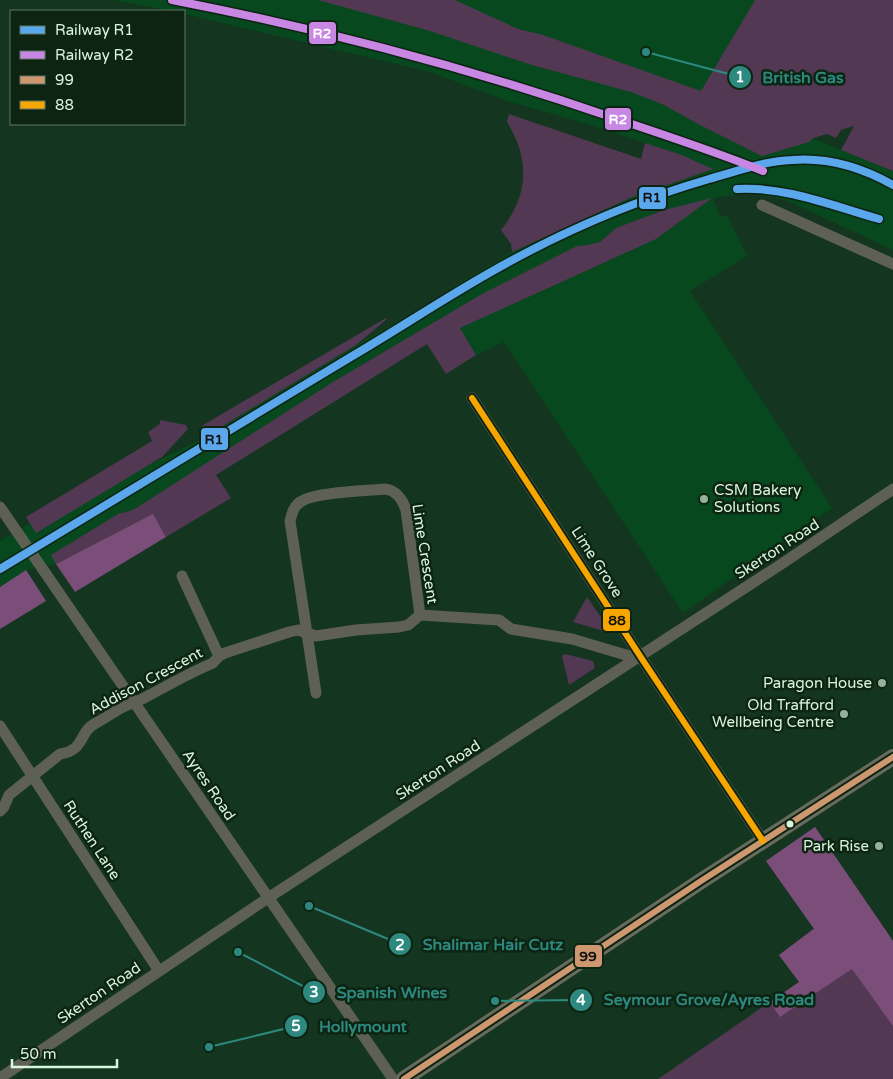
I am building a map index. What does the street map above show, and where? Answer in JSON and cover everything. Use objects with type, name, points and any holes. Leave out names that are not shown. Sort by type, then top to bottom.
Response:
[{"type":"main road","points":[[404,1079],[893,756]]},
{"type":"street","points":[[762,206],[893,264]]},
{"type":"street","name":"Lime Grove","points":[[472,398],[638,657],[763,841]]},
{"type":"street","name":"Lime Crescent","points":[[306,633],[290,521],[297,504],[308,498],[385,489],[394,492],[402,500],[406,510],[420,615]]},
{"type":"street","name":"Skerton Road","points":[[0,1078],[268,898],[893,489]]},
{"type":"street","name":"Ayres Road","points":[[0,507],[7,524],[52,583],[392,1079]]},
{"type":"street","name":"Addison Crescent","points":[[182,576],[219,656]]},
{"type":"street","points":[[420,615],[499,620],[511,629],[572,639],[638,657]]},
{"type":"street","name":"Addison Crescent","points":[[0,810],[4,807],[9,795],[32,775],[60,754],[70,752],[80,745],[85,732],[96,723],[103,721],[120,709],[213,663],[219,656],[279,634],[298,630],[316,636],[356,630],[399,628],[408,625],[420,615]]},
{"type":"street","points":[[306,633],[316,693]]},
{"type":"street","name":"Ruthen Lane","points":[[0,726],[159,970]]},
{"type":"shaded area","points":[[113,0],[755,0],[698,97],[817,140],[893,171],[893,250],[786,200],[751,193],[713,198],[720,217],[727,215],[747,256],[690,291],[832,508],[683,613],[504,342],[476,355],[459,328],[440,336],[153,514],[56,564],[26,570],[0,587],[0,541],[30,523],[198,441],[512,252],[511,244],[679,154],[587,124],[507,101],[430,72],[185,14],[185,10],[167,10]]},
{"type":"shaded area","points":[[318,0],[455,0],[518,29],[543,35],[701,91],[755,0],[893,0],[893,171],[841,150],[854,126],[841,130],[836,138],[827,134],[813,138],[809,142],[762,156],[664,105],[631,92],[532,65],[430,31]]},
{"type":"shaded area","points":[[509,114],[641,159],[645,143],[679,154],[713,169],[630,198],[512,252],[511,244],[501,230],[517,204],[523,177],[523,163],[520,150],[507,122]]},
{"type":"shaded area","points":[[712,198],[656,239],[460,328],[476,355],[446,374],[427,344],[216,475],[231,498],[166,537],[153,515],[56,564],[51,555],[118,514],[133,510],[333,382],[482,294],[577,246],[600,242],[616,228],[664,210]]},
{"type":"shaded area","points":[[386,318],[356,345],[198,441],[203,425]]},
{"type":"shaded area","points":[[160,420],[186,425],[188,429],[162,457],[36,533],[26,517],[152,441],[148,432],[160,424]]},
{"type":"shaded area","points":[[153,514],[166,537],[75,592],[56,564]]},
{"type":"shaded area","points":[[26,570],[46,601],[0,629],[0,587]]},
{"type":"shaded area","points":[[587,597],[609,629],[607,632],[573,622]]},
{"type":"shaded area","points":[[565,654],[593,661],[595,668],[569,685],[562,656]]},
{"type":"shaded area","points":[[815,827],[893,941],[893,1079],[658,1079],[799,982],[779,955],[814,928],[766,861]]},
{"type":"shaded area","points":[[815,827],[893,941],[893,1026],[852,969],[780,1017],[770,1002],[799,982],[779,955],[814,929],[766,861]]},
{"type":"rail line","name":"R2","points":[[172,0],[340,37],[450,66],[689,143],[763,171]]},
{"type":"rail line","name":"R1","points":[[0,569],[473,282],[543,244],[597,219],[653,197],[771,162],[805,159],[831,162],[856,168],[893,185]]},
{"type":"rail line","name":"R1","points":[[737,189],[755,189],[791,194],[879,219]]},
{"type":"transit line","name":"88","points":[[472,398],[763,841]]},
{"type":"transit line","name":"99","points":[[404,1079],[701,881],[893,757]]},
{"type":"place","name":"British Gas","points":[[646,52]]},
{"type":"place","name":"CSM Bakery Solutions","points":[[704,499]]},
{"type":"place","name":"Paragon House","points":[[882,683]]},
{"type":"place","name":"Old Trafford Wellbeing Centre","points":[[844,714]]},
{"type":"place","name":"Park Rise","points":[[879,846]]},
{"type":"place","name":"Shalimar Hair Cutz","points":[[309,906]]},
{"type":"place","name":"Spanish Wines","points":[[238,952]]},
{"type":"place","name":"Seymour Grove/Ayres Road","points":[[495,1001]]},
{"type":"place","name":"Hollymount","points":[[209,1047]]}]
